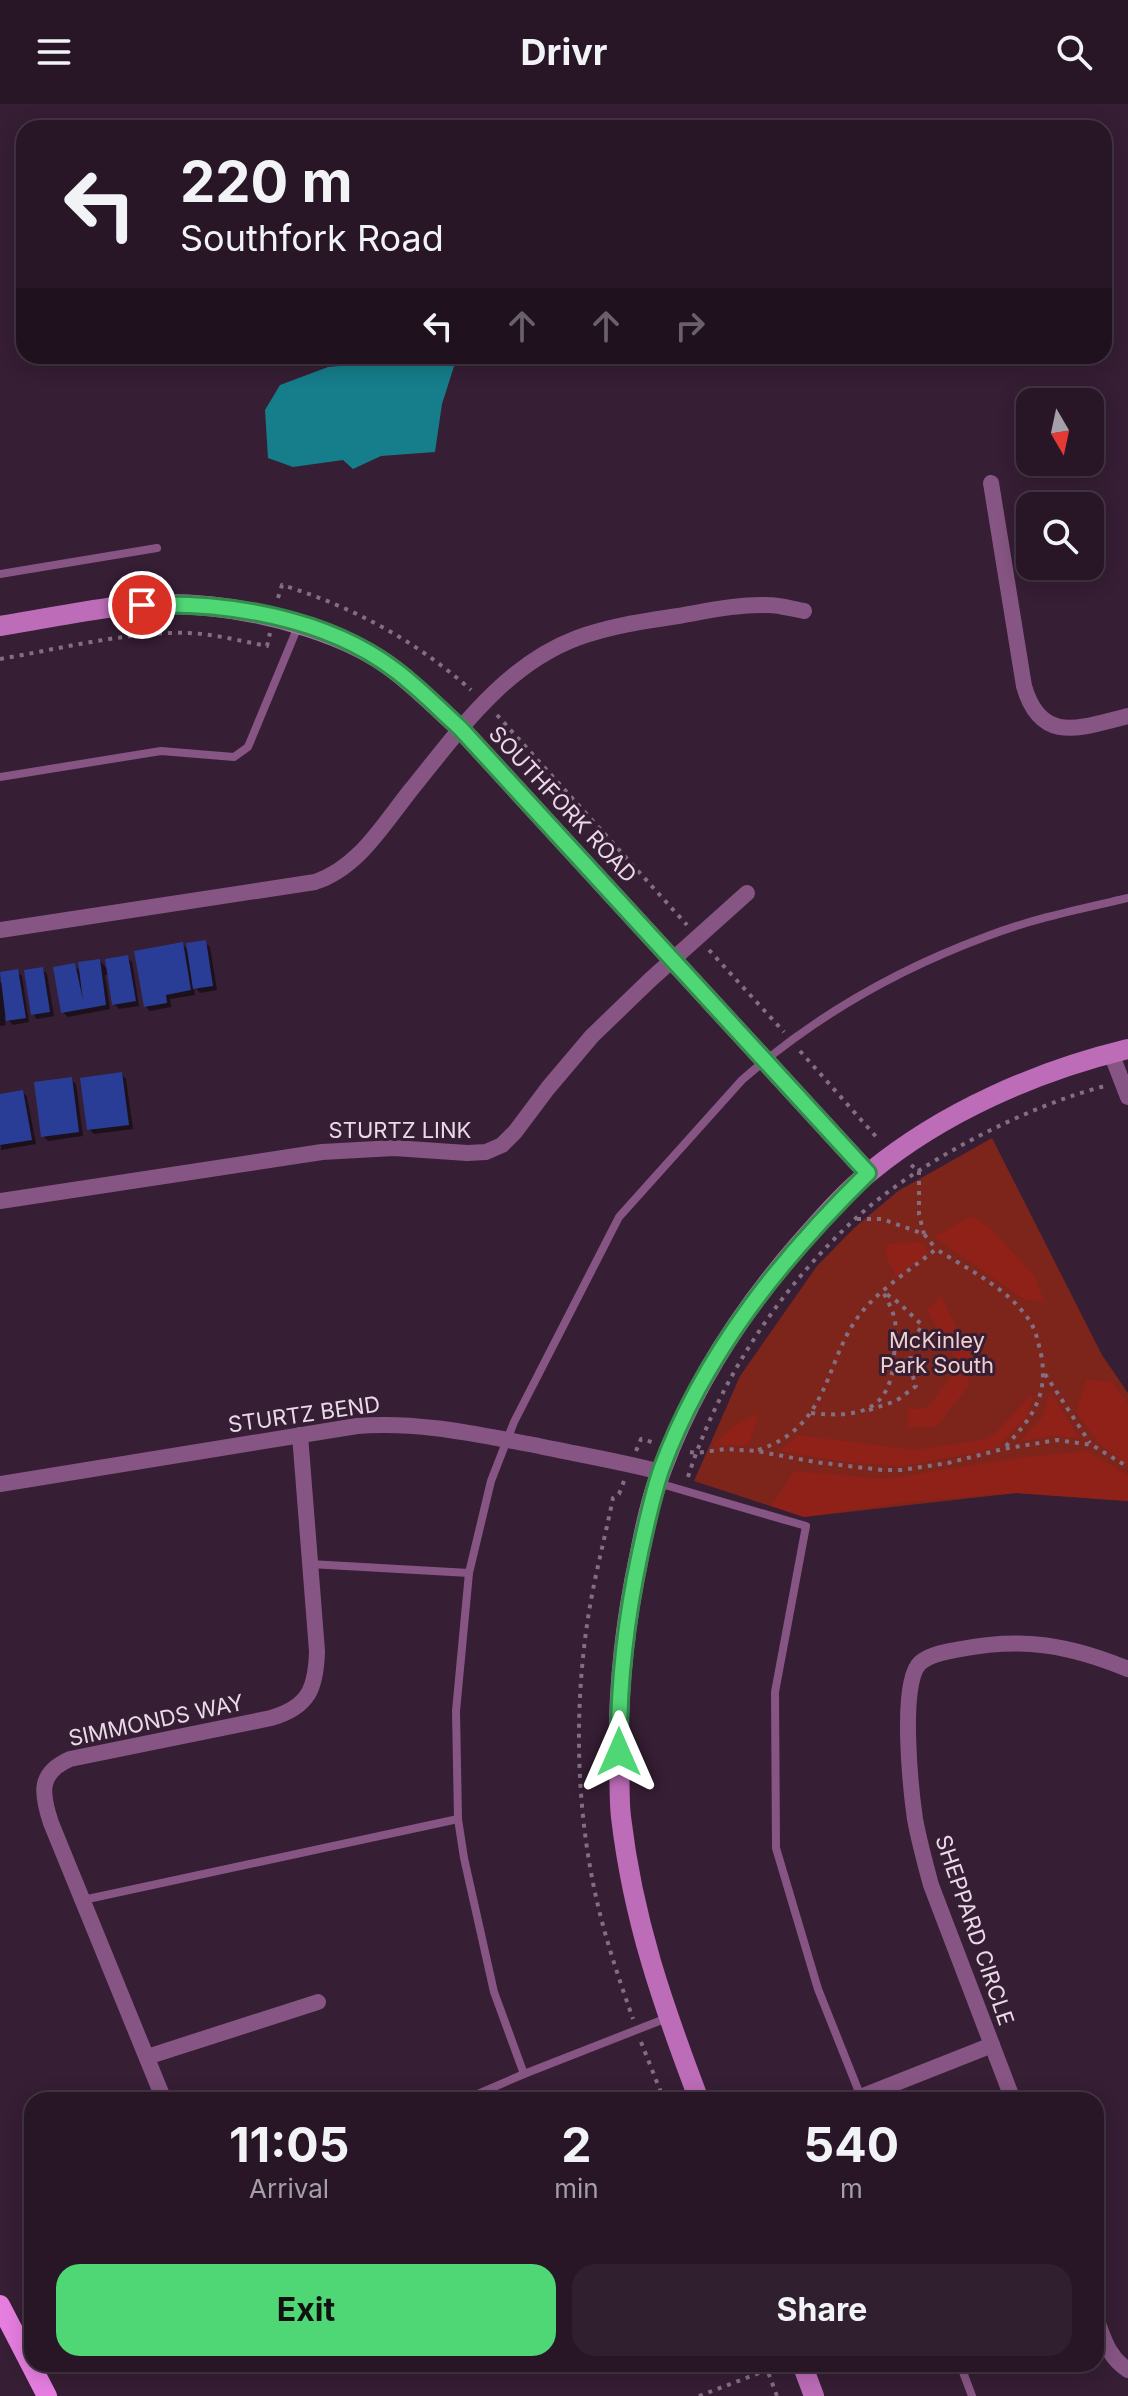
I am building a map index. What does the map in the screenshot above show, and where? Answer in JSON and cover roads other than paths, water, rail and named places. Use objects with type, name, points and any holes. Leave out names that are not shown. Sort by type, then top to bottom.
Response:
[{"type":"main road","points":[[0,2305],[24,2351]]},
{"type":"main road","points":[[35,2372],[47,2396]]},
{"type":"street","points":[[991,483],[1029,703],[1047,724],[1060,728],[1128,716]]},
{"type":"street","name":"SOUTHFORK ROAD","points":[[0,626],[116,607],[170,604],[231,608],[324,632],[358,647],[395,670],[460,728],[868,1173]]},
{"type":"street","points":[[0,930],[315,882],[331,876],[357,856],[460,728],[510,677],[533,659],[577,638],[605,629],[738,606],[770,604],[804,611]]},
{"type":"street","name":"STURTZ LINK","points":[[0,1201],[322,1152],[394,1148],[486,1152],[502,1145],[515,1132],[592,1036],[747,893]]},
{"type":"street","points":[[696,2092],[652,1972],[629,1873],[621,1814],[618,1699],[623,1646],[646,1524],[659,1478],[687,1410],[741,1319],[777,1271],[868,1173],[915,1140],[981,1101],[1036,1076],[1120,1051],[1128,1097]]},
{"type":"street","name":"STURTZ BEND","points":[[0,1484],[380,1424],[433,1427],[632,1464],[659,1478]]},
{"type":"street","name":"SIMMONDS WAY","points":[[161,2092],[45,1804],[44,1788],[47,1776],[56,1765],[70,1759],[271,1718],[299,1707],[309,1694],[316,1666],[300,1435]]},
{"type":"street","name":"SHEPPARD CIRCLE","points":[[1010,2092],[931,1885],[922,1853],[912,1788],[908,1720],[913,1676],[919,1663],[933,1656],[1013,1642],[1052,1645],[1128,1669]]},
{"type":"street","points":[[147,2057],[318,2002]]},
{"type":"street","name":"SHEPPARD CIRCLE","points":[[875,2092],[992,2045]]},
{"type":"street","points":[[1104,2341],[1117,2363],[1128,2370]]},
{"type":"street","points":[[805,2372],[814,2396]]},
{"type":"lane","points":[[0,574],[157,548]]},
{"type":"lane","points":[[0,777],[161,751],[234,757],[248,747],[299,624]]},
{"type":"lane","points":[[524,2074],[494,1992],[458,1819],[456,1711],[469,1573],[491,1481],[514,1422],[619,1217],[742,1080],[765,1060],[861,994],[918,965],[987,936],[1128,898]]},
{"type":"lane","points":[[659,1478],[684,1491],[806,1526],[775,1692],[776,1848],[818,1989],[855,2092]]},
{"type":"lane","points":[[310,1564],[469,1573]]},
{"type":"lane","points":[[83,1900],[458,1819]]},
{"type":"lane","points":[[482,2092],[667,2017]]},
{"type":"lane","points":[[963,2372],[972,2396]]},
{"type":"water","points":[[455,364],[442,404],[435,452],[381,456],[353,469],[343,460],[293,467],[268,458],[265,410],[280,385],[328,367]]},
{"type":"park label","name":"McKinley Park South","points":[[937,1352]]}]
